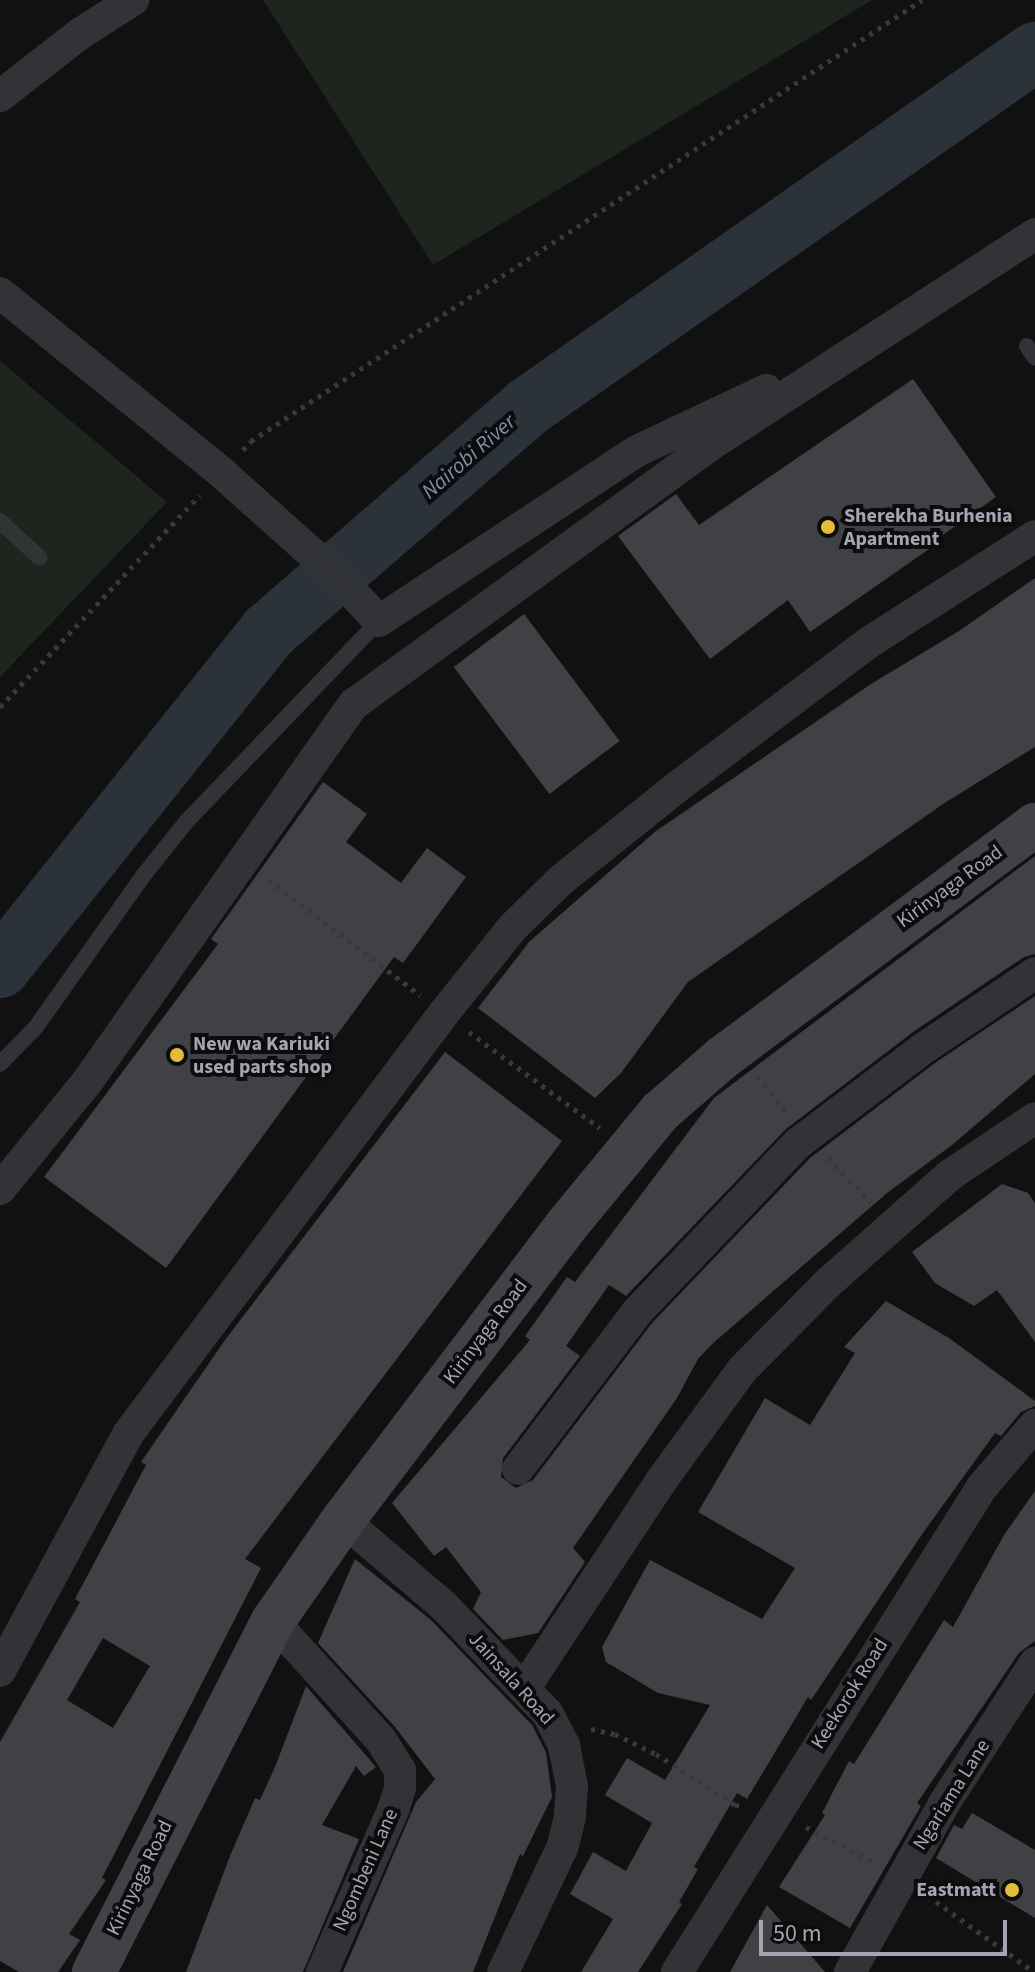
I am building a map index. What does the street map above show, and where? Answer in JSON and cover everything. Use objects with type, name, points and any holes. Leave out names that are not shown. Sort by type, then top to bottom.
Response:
[{"type":"street","points":[[0,96],[81,33],[133,0]]},
{"type":"street","points":[[0,1189],[87,1082],[354,704],[718,440],[1035,234]]},
{"type":"street","points":[[0,293],[222,473],[335,574],[379,621],[637,451],[723,409],[854,353]]},
{"type":"street","points":[[0,1671],[128,1434],[444,1013],[513,927],[561,880],[657,803],[868,643],[1035,536]]},
{"type":"street","name":"Kirinyaga Road","points":[[94,1972],[273,1621],[343,1520],[566,1226],[660,1112],[722,1058],[1035,825]]},
{"type":"street","points":[[518,1469],[638,1311],[797,1144],[924,1048],[1035,973]]},
{"type":"street","points":[[524,1689],[661,1481],[742,1370],[828,1283],[950,1175],[1034,1119]]},
{"type":"street","name":"Keekorok Road","points":[[677,1972],[775,1811],[982,1487],[1035,1425]]},
{"type":"street","name":"Jainsala Road","points":[[343,1520],[444,1606],[548,1714],[564,1746],[572,1786],[570,1817],[562,1848],[503,1972]]},
{"type":"street","name":"Ngombeni Lane","points":[[273,1621],[381,1740],[400,1770],[400,1788],[394,1808],[322,1972]]},
{"type":"street","name":"Ngariama Lane","points":[[850,1972],[945,1802],[1035,1663]]},
{"type":"lane","points":[[0,521],[40,558]]},
{"type":"lane","points":[[0,1064],[36,1027],[143,876],[187,821],[379,621]]},
{"type":"path","points":[[0,707],[251,441],[922,0]]},
{"type":"path","points":[[238,866],[259,874],[629,1150]]},
{"type":"path","points":[[615,1734],[656,1754],[735,1805],[775,1811],[903,1878],[1034,1972]]},
{"type":"shaded area","points":[[263,0],[872,0],[433,265]]},
{"type":"shaded area","points":[[0,361],[167,502],[0,677]]},
{"type":"building","points":[[913,379],[996,497],[930,544],[932,547],[810,632],[788,600],[710,659],[618,536],[676,494],[699,525]]},
{"type":"building","points":[[1035,578],[1035,747],[946,802],[688,982],[621,1073],[595,1098],[478,1008],[529,942],[656,831],[871,684],[959,631]]},
{"type":"building","points":[[524,614],[620,741],[549,794],[454,667]]},
{"type":"building","points":[[323,782],[367,814],[346,842],[401,883],[427,848],[466,877],[403,963],[394,957],[166,1268],[44,1177],[218,944],[211,939]]},
{"type":"building","points":[[1035,856],[1035,954],[1024,957],[913,1032],[786,1129],[626,1296],[609,1285],[566,1346],[580,1356],[503,1458],[501,1477],[516,1488],[533,1480],[652,1323],[810,1158],[935,1063],[1035,996],[1035,1074],[952,1145],[887,1193],[712,1344],[698,1359],[677,1398],[573,1548],[585,1562],[538,1633],[503,1640],[473,1609],[481,1592],[446,1547],[434,1556],[392,1503],[530,1340],[525,1336],[567,1277],[575,1282],[714,1098]]},
{"type":"building","points":[[445,1052],[562,1141],[245,1559],[261,1568],[102,1878],[106,1880],[69,1934],[80,1940],[58,1972],[19,1972],[0,1961],[0,1742],[80,1602],[75,1599],[146,1465],[141,1462],[225,1340]],"holes":[[[103,1638],[150,1666],[113,1728],[67,1700]]]},
{"type":"building","points":[[1002,1184],[1028,1193],[1035,1203],[1035,1342],[997,1290],[974,1306],[935,1283],[912,1252]]},
{"type":"building","points":[[886,1301],[949,1338],[1035,1401],[1035,1406],[1021,1412],[1001,1436],[995,1433],[923,1533],[811,1700],[808,1697],[747,1799],[737,1793],[694,1867],[698,1869],[679,1902],[682,1904],[638,1972],[581,1972],[613,1919],[570,1894],[593,1852],[626,1871],[652,1823],[605,1795],[627,1758],[665,1780],[710,1705],[658,1693],[606,1662],[602,1647],[650,1560],[762,1619],[795,1568],[698,1512],[765,1398],[810,1425],[855,1353],[844,1347]]},
{"type":"building","points":[[1035,1491],[1035,1641],[1019,1653],[917,1803],[921,1806],[850,1928],[779,1887],[825,1815],[822,1813],[849,1761],[854,1764],[944,1620],[953,1627],[1004,1535]]},
{"type":"building","points":[[355,1559],[431,1620],[532,1725],[546,1752],[552,1797],[523,1856],[520,1854],[473,1972],[343,1972],[416,1802],[435,1779],[395,1727],[318,1643]]},
{"type":"building","points":[[306,1686],[376,1767],[364,1776],[356,1766],[322,1825],[359,1839],[303,1972],[186,1972],[230,1856],[255,1798],[260,1800],[275,1767]]},
{"type":"building","name":"Eastmatt","points":[[972,1813],[1035,1850],[1035,1918],[936,1858],[954,1825],[962,1829]]},
{"type":"building","points":[[767,1905],[825,1972],[730,1972]]},
{"type":"waterway","name":"Nairobi River","points":[[0,968],[268,632],[529,406],[1035,52]]},
{"type":"place","name":"Sherekha Burhenia Apartment","points":[[828,527]]},
{"type":"place","name":"New wa Kariuki used parts shop","points":[[177,1055]]},
{"type":"place","name":"Eastmatt","points":[[1012,1890]]}]
